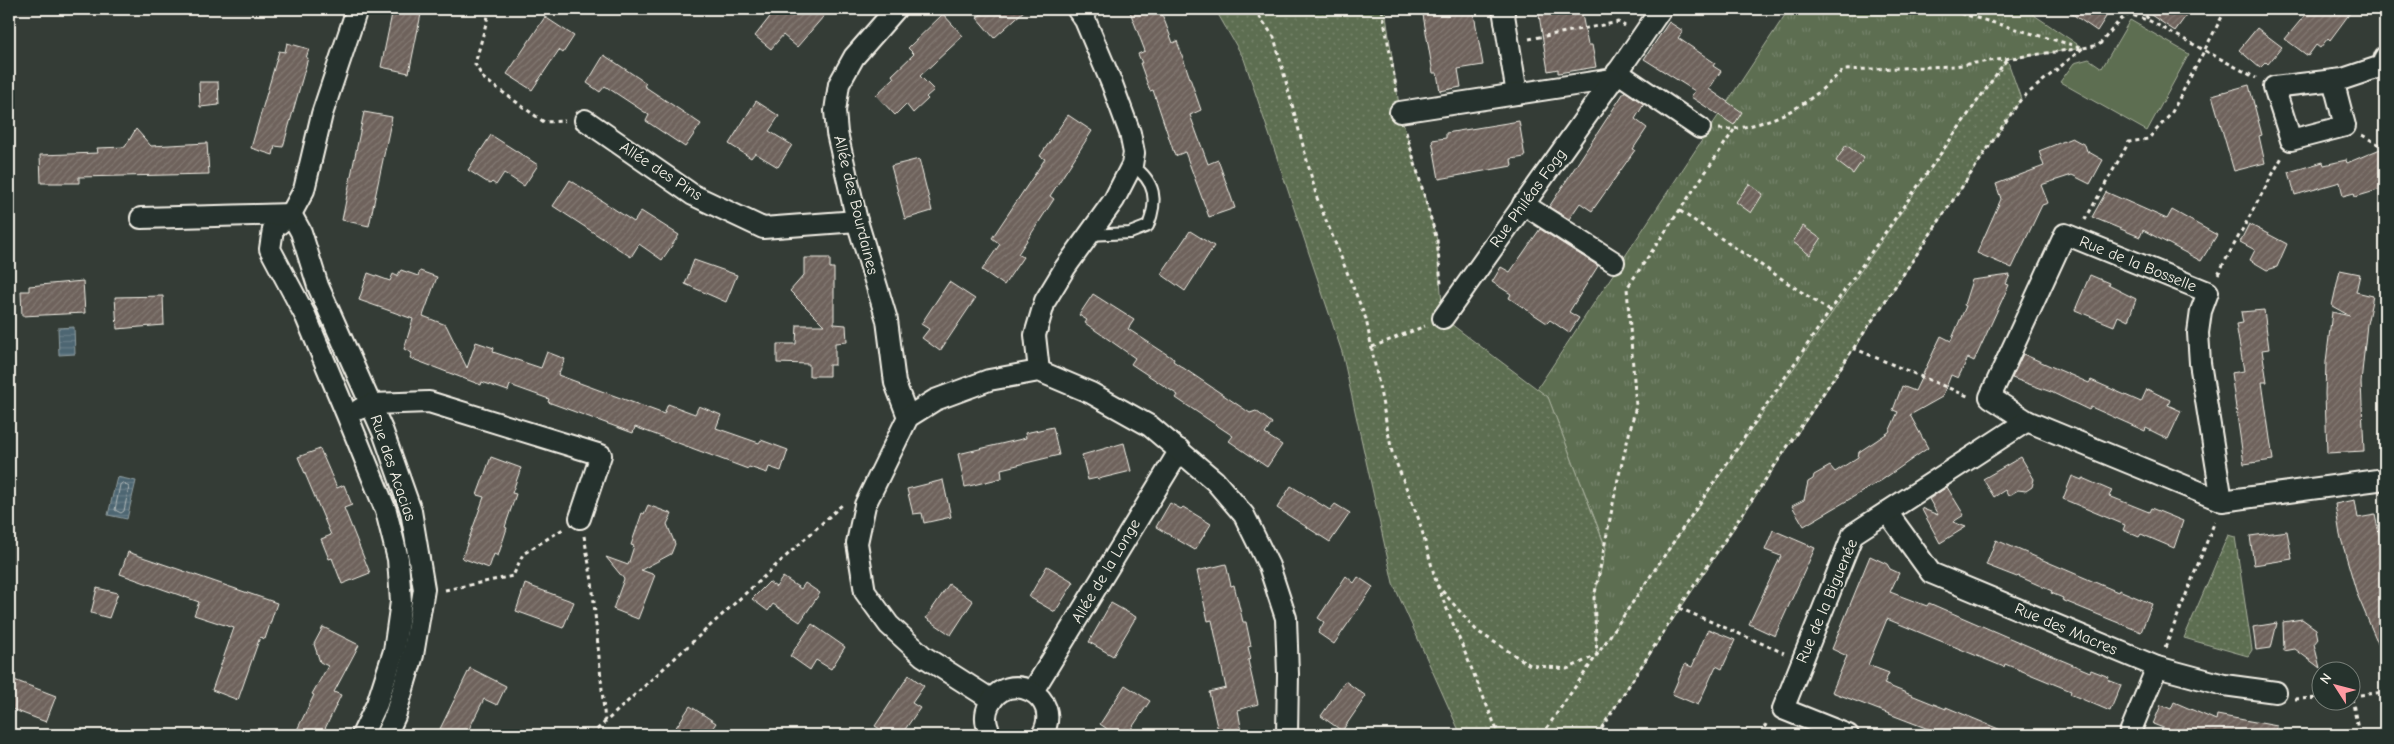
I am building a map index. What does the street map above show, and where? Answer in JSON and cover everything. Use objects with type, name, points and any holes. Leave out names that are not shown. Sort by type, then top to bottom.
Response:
[{"type":"street","name":"Rue des Acacias","points":[[358,9],[322,114],[304,190],[291,214],[273,229],[270,249],[306,317],[347,415],[386,511],[398,559],[401,602],[394,651],[377,704],[362,735]]},
{"type":"street","name":"Allée des Bourdaines","points":[[896,9],[854,57],[839,84],[835,111],[837,134],[857,221],[887,320],[895,383],[908,417]]},
{"type":"street","points":[[1039,371],[1035,336],[1045,301],[1088,235],[1114,200],[1132,165],[1134,153],[1130,133],[1106,68],[1077,9]]},
{"type":"street","points":[[1503,9],[1517,94]]},
{"type":"street","name":"Rue Philéas Fogg","points":[[1443,318],[1615,76],[1660,9]]},
{"type":"street","points":[[2333,80],[2345,126],[2291,140],[2274,88],[2333,80],[2343,79],[2382,66],[2385,57]]},
{"type":"street","points":[[1400,112],[1517,94],[1615,76],[1700,128]]},
{"type":"street","name":"Allée des Pins","points":[[585,120],[693,195],[763,228],[857,221]]},
{"type":"street","points":[[1523,204],[1614,262]]},
{"type":"street","name":"Rue des Acacias","points":[[291,214],[301,232],[318,286],[372,404],[411,512],[424,589],[414,655],[395,716],[386,735]]},
{"type":"street","points":[[141,218],[291,214]]},
{"type":"street","name":"Rue de la Bosselle","points":[[1990,397],[2065,234],[2208,292],[2200,311],[2198,333],[2200,363],[2222,501]]},
{"type":"street","points":[[992,700],[923,656],[889,625],[865,592],[857,543],[865,505],[908,417],[935,400],[989,380],[1039,371],[1091,393],[1150,426],[1215,481],[1244,515],[1269,566],[1286,618],[1288,674],[1287,735]]},
{"type":"street","points":[[1990,397],[2027,421],[2222,501],[2385,479]]},
{"type":"street","name":"Rue des Acacias","points":[[347,415],[372,404],[429,402],[602,455],[580,518]]},
{"type":"street","name":"Rue de la Biguenée","points":[[1848,735],[1783,709],[1853,534],[2027,421]]},
{"type":"street","name":"Allée de la Longe","points":[[1033,691],[1180,450]]},
{"type":"street","name":"Rue des Macres","points":[[1887,512],[1931,572],[2157,667],[2224,685],[2276,692]]},
{"type":"street","points":[[2129,735],[2157,667]]},
{"type":"street","points":[[992,735],[986,719],[992,700],[1006,689],[1024,688],[1033,691],[1040,698],[1048,716],[1044,735]]},
{"type":"lane","points":[[1088,235],[1130,234],[1148,226],[1155,208],[1153,193],[1143,173],[1132,165]]},
{"type":"path","points":[[490,9],[475,64],[484,78],[544,122],[585,120]]},
{"type":"path","points":[[1254,9],[1274,37],[1317,198],[1366,319],[1392,452],[1419,520],[1437,585],[1499,735]]},
{"type":"path","points":[[1372,347],[1443,318],[1437,240],[1400,112],[1382,9]]},
{"type":"path","points":[[1945,9],[2083,48]]},
{"type":"path","points":[[2141,9],[2150,21]]},
{"type":"path","points":[[2075,238],[2129,142],[2148,139],[2171,114],[2226,9]]},
{"type":"path","points":[[1700,128],[1734,130],[1788,114],[1817,95],[1843,70],[1954,66],[2098,45],[2120,20],[2130,14],[2150,21],[2204,52],[2274,88]]},
{"type":"path","points":[[1509,42],[1619,22],[1642,36]]},
{"type":"path","points":[[1597,735],[1679,608],[2021,99],[2083,48]]},
{"type":"path","points":[[1542,735],[1830,311],[2008,59]]},
{"type":"path","points":[[1597,655],[1594,598],[1618,479],[1636,406],[1627,288],[1734,130]]},
{"type":"path","points":[[2208,292],[2291,140]]},
{"type":"path","points":[[1680,211],[1830,311]]},
{"type":"path","points":[[1853,348],[1974,399],[1990,397]]},
{"type":"path","points":[[591,735],[846,501]]},
{"type":"path","points":[[2157,667],[2222,501]]},
{"type":"path","points":[[424,589],[442,590],[513,576],[524,554],[580,518],[592,581],[605,722]]},
{"type":"path","points":[[1437,585],[1477,631],[1530,665],[1567,669],[1597,655]]},
{"type":"path","points":[[1679,608],[1802,661]]},
{"type":"path","points":[[2276,692],[2293,699],[2312,698]]},
{"type":"path","points":[[2362,695],[2385,692]]},
{"type":"path","points":[[2355,712],[2359,735]]},
{"type":"green space","points":[[1215,9],[1385,9],[1400,112],[1437,240],[1443,318],[1548,397],[1606,549],[1594,598],[1597,654],[2007,59],[2021,99],[1596,735],[1461,735],[1393,583],[1342,352],[1244,59]]},
{"type":"green space","points":[[1789,9],[2025,9],[2083,48],[2007,59],[1597,655],[1594,598],[1606,548],[1548,397],[1537,389]]},
{"type":"green space","points":[[2130,20],[2189,54],[2147,131],[2060,82],[2074,63],[2089,59],[2102,68]]},
{"type":"green space","points":[[2228,535],[2235,537],[2252,650],[2248,656],[2184,638]]},
{"type":"water","points":[[74,327],[75,354],[59,355],[58,328]]},
{"type":"water","points":[[117,477],[136,481],[127,519],[108,515]]},
{"type":"building","points":[[393,9],[422,9],[409,73],[381,67]]},
{"type":"building","points":[[776,9],[830,9],[797,47],[783,35],[771,49],[755,36]]},
{"type":"building","points":[[987,9],[1026,9],[994,38],[977,18]]},
{"type":"building","points":[[1129,9],[1160,9],[1173,43],[1177,41],[1201,110],[1190,115],[1208,164],[1218,160],[1235,208],[1209,217],[1185,152],[1175,156],[1153,90],[1150,91],[1140,63],[1142,63],[1138,54],[1145,51]]},
{"type":"building","points":[[1422,9],[1473,9],[1483,65],[1458,69],[1461,87],[1440,91],[1437,73],[1433,73]]},
{"type":"building","points":[[1538,9],[1581,9],[1588,45],[1592,45],[1596,67],[1558,73],[1558,69],[1548,71]]},
{"type":"building","points":[[2065,9],[2111,9],[2097,31]]},
{"type":"building","points":[[2142,9],[2191,9],[2175,31]]},
{"type":"building","points":[[2310,9],[2353,9],[2330,40],[2328,38],[2320,48],[2316,45],[2308,56],[2285,39]]},
{"type":"building","points":[[943,14],[963,36],[920,76],[934,90],[926,97],[928,99],[913,113],[906,104],[895,115],[876,95],[894,78],[892,75],[914,54],[908,48]]},
{"type":"building","points":[[545,17],[574,36],[563,53],[559,50],[532,90],[507,74]]},
{"type":"building","points":[[1669,22],[1683,31],[1678,38],[1715,63],[1713,66],[1721,71],[1709,89],[1742,112],[1734,125],[1691,97],[1695,91],[1644,59]]},
{"type":"building","points":[[2257,28],[2282,47],[2268,64],[2266,62],[2260,68],[2239,50]]},
{"type":"building","points":[[287,43],[309,49],[306,58],[308,58],[283,147],[275,146],[273,155],[251,148],[279,51],[285,52]]},
{"type":"building","points":[[604,55],[646,83],[644,86],[701,124],[685,147],[646,121],[649,115],[605,86],[600,92],[587,83]]},
{"type":"building","points":[[199,82],[218,82],[219,105],[200,107]]},
{"type":"building","points":[[2249,85],[2262,135],[2259,136],[2265,163],[2234,171],[2212,95]]},
{"type":"building","points":[[1625,91],[1644,104],[1635,119],[1647,128],[1633,149],[1635,150],[1592,211],[1580,203],[1569,219],[1549,207]]},
{"type":"building","points":[[756,101],[779,116],[769,131],[792,145],[778,167],[755,153],[751,158],[729,144]]},
{"type":"building","points":[[364,112],[392,117],[369,226],[342,220]]},
{"type":"building","points":[[1068,115],[1092,131],[1050,196],[1054,199],[1018,254],[1023,257],[1004,285],[982,270],[1000,244],[992,238],[1045,159],[1040,156]]},
{"type":"building","points":[[1519,121],[1525,157],[1511,159],[1512,166],[1439,179],[1432,140],[1446,138],[1446,133]]},
{"type":"building","points":[[136,129],[151,146],[207,143],[209,174],[79,177],[79,183],[41,183],[40,155],[98,153],[97,148],[125,147]]},
{"type":"building","points":[[491,135],[538,165],[524,186],[504,173],[496,185],[492,182],[490,184],[468,170]]},
{"type":"building","points":[[2072,138],[2085,145],[2087,151],[2103,160],[2090,184],[2072,175],[2041,185],[2048,203],[2042,205],[2012,268],[1977,253],[2001,199],[1996,184],[2044,166],[2039,151]]},
{"type":"building","points":[[1846,145],[1864,158],[1853,174],[1836,161]]},
{"type":"building","points":[[2385,147],[2385,188],[2355,197],[2354,193],[2343,196],[2340,182],[2295,195],[2289,172],[2323,162],[2324,165],[2346,160],[2347,163]]},
{"type":"building","points":[[919,159],[932,211],[905,219],[891,166]]},
{"type":"building","points":[[570,180],[634,222],[641,211],[679,235],[662,260],[639,244],[631,257],[553,206]]},
{"type":"building","points":[[1749,184],[1763,194],[1751,213],[1736,202]]},
{"type":"building","points":[[2106,192],[2167,219],[2172,210],[2217,235],[2201,261],[2143,230],[2140,237],[2092,217]]},
{"type":"building","points":[[2249,224],[2287,244],[2277,267],[2267,270],[2250,260],[2255,250],[2240,242]]},
{"type":"building","points":[[1803,226],[1821,239],[1810,255],[1793,242]]},
{"type":"building","points":[[1540,229],[1598,266],[1569,312],[1579,318],[1569,333],[1550,320],[1547,323],[1509,298],[1511,294],[1492,282],[1501,267],[1510,272]]},
{"type":"building","points":[[1190,231],[1214,246],[1185,291],[1161,274]]},
{"type":"building","points":[[804,258],[830,258],[830,268],[834,268],[834,324],[846,325],[847,342],[835,343],[835,365],[829,365],[829,376],[809,376],[809,364],[777,363],[777,344],[796,344],[797,325],[824,325],[790,291],[804,275]]},
{"type":"building","points":[[694,260],[737,275],[726,302],[685,284]]},
{"type":"building","points":[[401,270],[418,276],[420,271],[437,277],[423,316],[446,325],[467,368],[476,342],[494,348],[493,352],[541,368],[547,352],[565,359],[558,375],[664,414],[668,404],[695,414],[699,406],[721,415],[716,428],[759,443],[761,440],[788,450],[781,471],[769,467],[767,473],[749,467],[748,469],[635,427],[633,433],[548,402],[549,399],[510,385],[508,391],[482,382],[481,385],[410,358],[412,353],[404,349],[413,319],[359,300],[368,273],[390,281],[393,274],[397,276]]},
{"type":"building","points":[[2340,270],[2360,274],[2356,292],[2373,296],[2367,324],[2361,382],[2364,451],[2327,453],[2326,362],[2332,312],[2350,316],[2332,306]]},
{"type":"building","points":[[2010,275],[2006,284],[2009,285],[1974,361],[1968,358],[1958,378],[1951,375],[1942,397],[1910,415],[1928,448],[1882,480],[1804,526],[1792,506],[1804,500],[1808,482],[1813,479],[1814,475],[1830,466],[1835,472],[1858,457],[1859,452],[1889,432],[1898,412],[1893,410],[1902,386],[1915,391],[1941,336],[1951,341],[1966,306],[1964,305],[1972,280]]},
{"type":"building","points":[[2090,275],[2109,283],[2108,285],[2136,299],[2128,321],[2118,316],[2114,326],[2075,310]]},
{"type":"building","points":[[83,281],[85,313],[22,316],[21,291],[29,291],[29,286]]},
{"type":"building","points":[[949,282],[975,299],[940,351],[922,338],[929,329],[921,324]]},
{"type":"building","points":[[1093,294],[1134,320],[1128,329],[1250,413],[1256,411],[1272,423],[1265,434],[1282,445],[1267,467],[1229,441],[1233,436],[1176,398],[1178,395],[1131,364],[1135,358],[1085,323],[1087,320],[1079,315]]},
{"type":"building","points":[[163,296],[164,325],[117,329],[115,297]]},
{"type":"building","points":[[2264,310],[2269,349],[2262,350],[2267,382],[2262,382],[2273,460],[2244,464],[2231,373],[2244,371],[2236,324],[2243,323],[2241,312]]},
{"type":"building","points":[[2023,354],[2089,383],[2091,380],[2141,402],[2147,389],[2170,400],[2168,405],[2181,411],[2168,439],[2146,428],[2145,431],[2091,407],[2089,410],[2051,392],[2012,378]]},
{"type":"building","points":[[1053,427],[1059,455],[1001,469],[1002,478],[965,487],[958,454],[1026,438],[1025,433]]},
{"type":"building","points":[[1124,443],[1131,471],[1088,480],[1082,455]]},
{"type":"building","points":[[320,449],[337,488],[344,485],[352,505],[344,508],[370,573],[342,584],[332,558],[329,559],[321,539],[331,535],[298,457]]},
{"type":"building","points":[[491,457],[521,468],[512,493],[516,494],[505,527],[507,528],[498,556],[494,554],[489,568],[462,558],[484,497],[477,495]]},
{"type":"building","points":[[2021,457],[2034,479],[2032,487],[2026,491],[2018,490],[2008,496],[2005,490],[1994,497],[1983,479]]},
{"type":"building","points":[[2072,476],[2082,480],[2082,478],[2112,491],[2109,496],[2149,512],[2151,508],[2183,521],[2174,548],[2141,534],[2139,537],[2123,530],[2125,525],[2063,499]]},
{"type":"building","points":[[943,480],[951,517],[924,523],[922,513],[913,514],[907,489]]},
{"type":"building","points":[[1291,486],[1330,510],[1335,504],[1350,513],[1330,542],[1277,508]]},
{"type":"building","points":[[1947,487],[1964,515],[1953,522],[1966,527],[1940,543],[1921,508],[1938,515],[1929,499]]},
{"type":"building","points":[[2355,500],[2358,518],[2375,515],[2385,561],[2385,660],[2357,594],[2340,535],[2335,504]]},
{"type":"building","points":[[1170,503],[1181,509],[1183,507],[1211,524],[1195,550],[1156,527]]},
{"type":"building","points":[[648,505],[672,514],[667,524],[675,544],[671,554],[641,570],[655,575],[638,619],[613,609],[624,579],[606,557],[628,565],[634,546],[631,545],[642,513],[644,514]]},
{"type":"building","points":[[1773,530],[1815,548],[1775,636],[1749,624],[1781,556],[1765,550]]},
{"type":"building","points":[[2287,531],[2292,559],[2254,565],[2250,536]]},
{"type":"building","points":[[1996,540],[2118,592],[2119,590],[2152,604],[2141,632],[2062,600],[2063,598],[2051,593],[2052,591],[2018,576],[1986,565]]},
{"type":"building","points":[[128,552],[277,603],[265,639],[260,637],[238,700],[212,690],[234,628],[194,615],[199,602],[120,574]]},
{"type":"building","points":[[1870,556],[1887,564],[1890,569],[1899,573],[1890,592],[1927,606],[1929,603],[2090,672],[2091,670],[2109,677],[2108,680],[2121,685],[2110,711],[2070,694],[2071,691],[2005,664],[2004,667],[1887,619],[1868,665],[1889,673],[1884,684],[2013,735],[1944,735],[1832,692],[1847,656],[1832,649]]},
{"type":"building","points":[[1226,564],[1231,586],[1234,585],[1243,622],[1246,622],[1251,646],[1248,647],[1251,659],[1248,660],[1258,704],[1238,710],[1242,733],[1219,735],[1209,692],[1226,688],[1212,620],[1208,621],[1197,571]]},
{"type":"building","points":[[1047,566],[1074,582],[1055,612],[1029,597]]},
{"type":"building","points":[[1346,576],[1354,583],[1358,577],[1373,587],[1334,644],[1318,633],[1324,622],[1318,618]]},
{"type":"building","points":[[783,577],[801,589],[805,583],[820,593],[800,622],[773,604],[768,611],[752,599],[769,582],[776,587]]},
{"type":"building","points":[[525,584],[574,602],[563,628],[516,611]]},
{"type":"building","points":[[949,584],[973,601],[951,635],[926,618]]},
{"type":"building","points":[[97,588],[118,593],[109,618],[91,613]]},
{"type":"building","points":[[1111,603],[1136,617],[1113,656],[1089,642]]},
{"type":"building","points":[[2302,619],[2316,629],[2318,639],[2314,644],[2318,662],[2312,662],[2295,649],[2284,651],[2283,622]]},
{"type":"building","points":[[2277,623],[2271,648],[2256,650],[2253,627]]},
{"type":"building","points":[[812,624],[845,647],[831,669],[816,660],[810,670],[790,656]]},
{"type":"building","points":[[323,627],[359,645],[334,692],[341,695],[322,735],[308,735],[297,730],[314,695],[312,694],[328,666],[320,662],[314,644]]},
{"type":"building","points":[[1708,629],[1735,640],[1722,669],[1716,666],[1698,705],[1672,694],[1685,664],[1692,667]]},
{"type":"building","points":[[470,668],[506,686],[497,705],[484,699],[466,735],[437,735]]},
{"type":"building","points":[[909,675],[924,686],[912,703],[920,708],[901,735],[889,735],[875,726]]},
{"type":"building","points":[[9,678],[56,696],[46,722],[9,708]]},
{"type":"building","points":[[1345,681],[1366,696],[1342,731],[1321,716]]},
{"type":"building","points":[[1125,685],[1150,701],[1127,735],[1116,735],[1100,724]]},
{"type":"building","points":[[2174,702],[2216,720],[2217,715],[2277,726],[2276,735],[2181,735],[2153,724],[2161,705],[2171,709]]},
{"type":"building","points":[[690,706],[716,723],[708,735],[671,735]]}]
